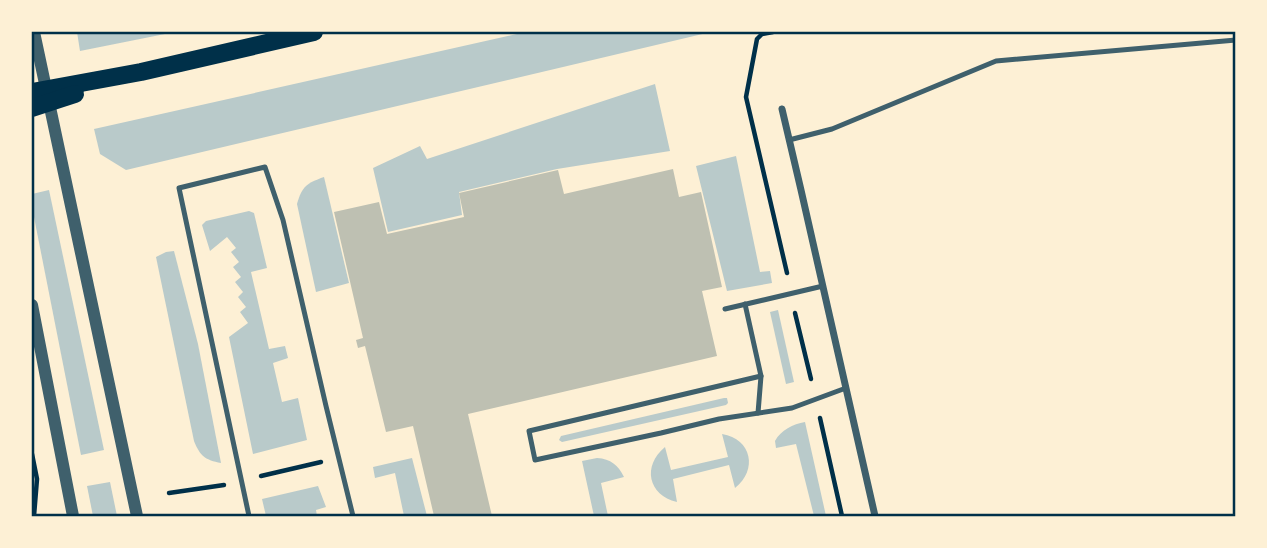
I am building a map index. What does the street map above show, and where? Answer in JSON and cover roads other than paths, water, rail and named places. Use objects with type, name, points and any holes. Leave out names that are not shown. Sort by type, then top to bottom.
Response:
[{"type":"main road","points":[[32,92],[141,72],[314,32]]},
{"type":"main road","points":[[32,108],[141,72]]},
{"type":"street","points":[[34,32],[137,516]]},
{"type":"street","points":[[782,109],[875,516]]},
{"type":"street","points":[[32,305],[73,516]]},
{"type":"lane","points":[[789,140],[832,129],[996,61],[1236,40]]},
{"type":"lane","points":[[249,516],[179,188],[265,167],[283,220],[353,516]]},
{"type":"lane","points":[[725,309],[823,286]]},
{"type":"lane","points":[[745,304],[761,376],[758,413]]},
{"type":"lane","points":[[761,376],[529,431],[535,460],[719,419],[792,408],[846,388]]}]
